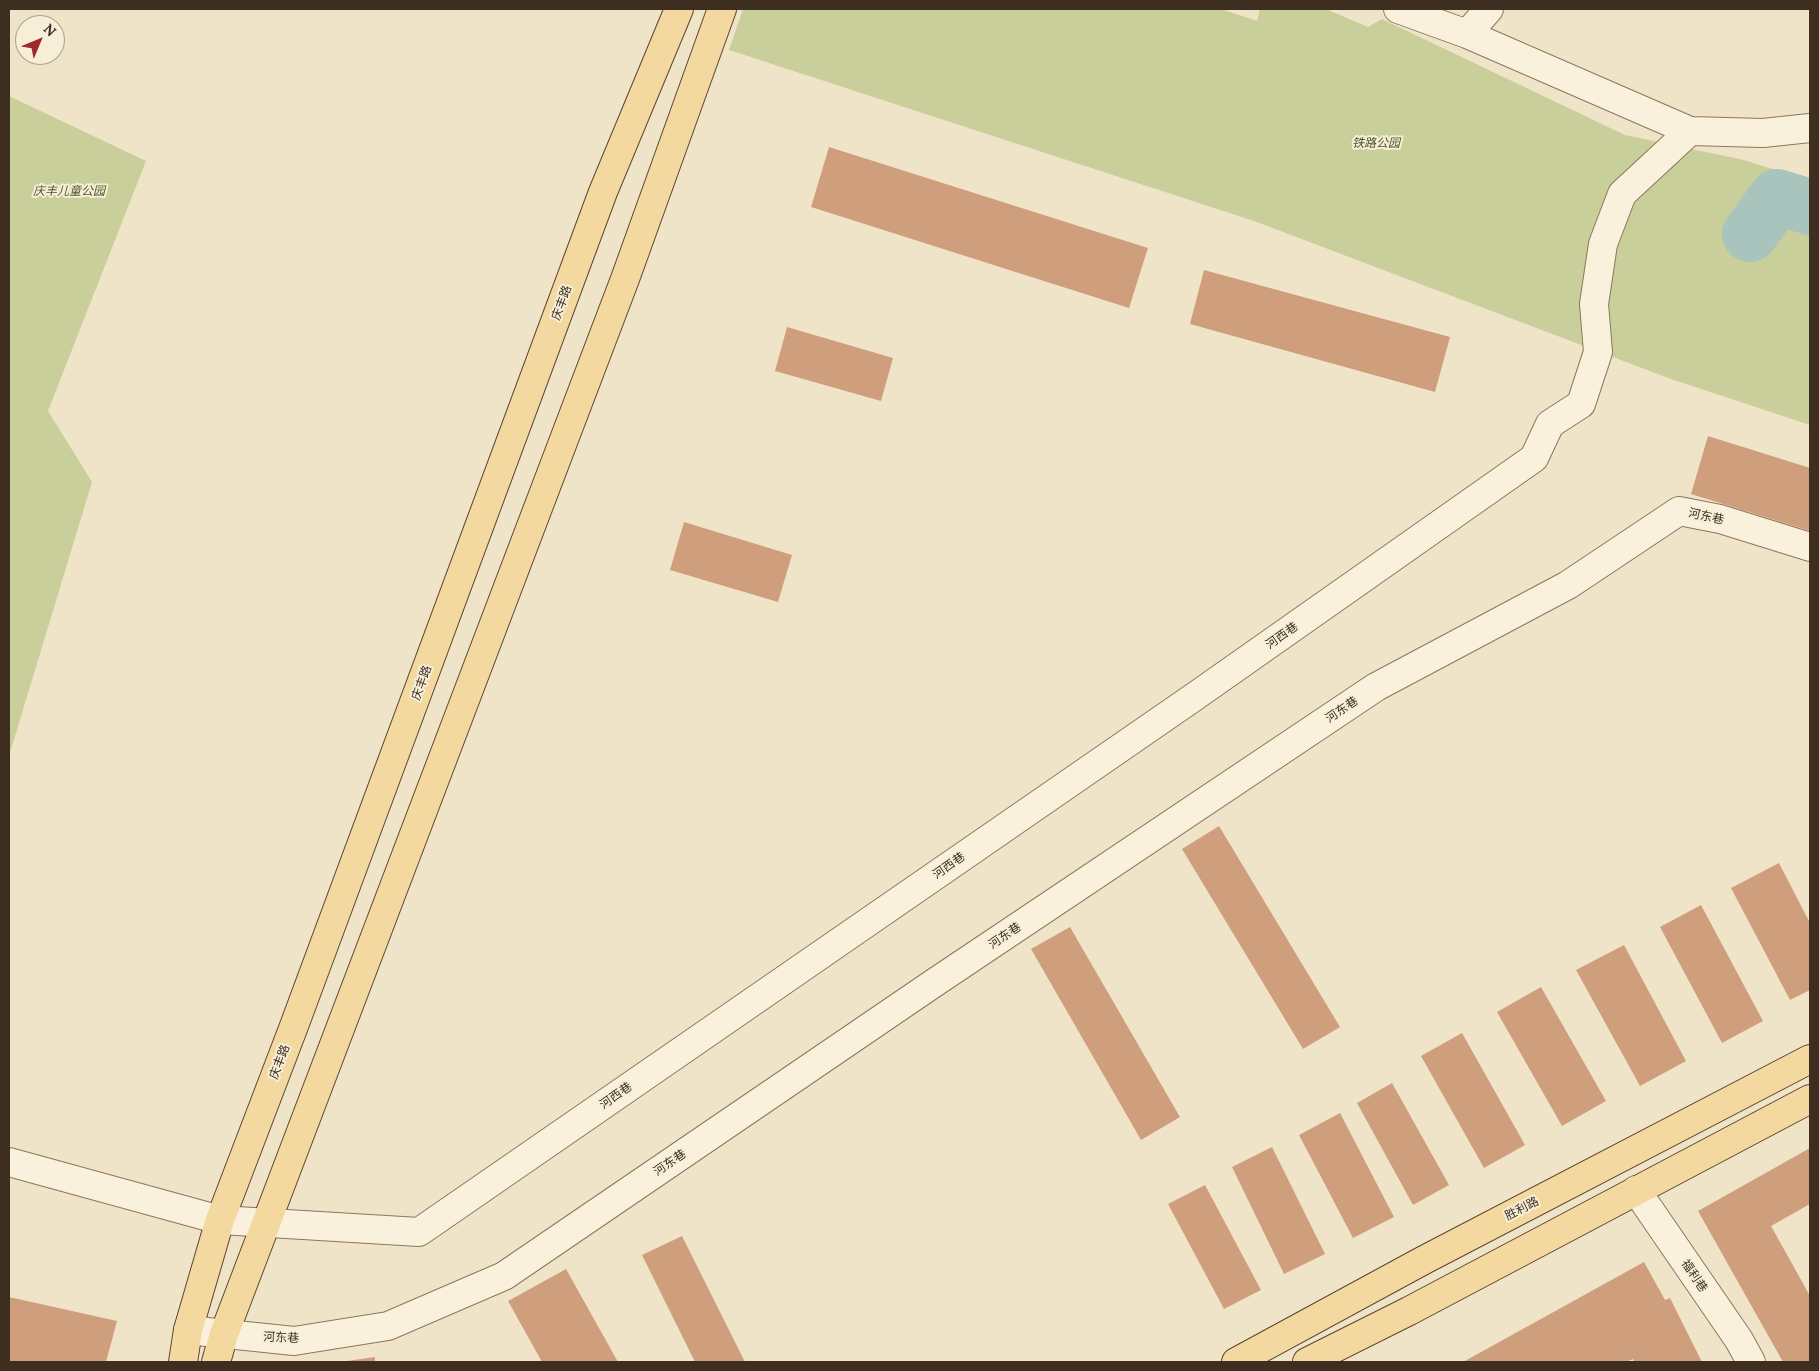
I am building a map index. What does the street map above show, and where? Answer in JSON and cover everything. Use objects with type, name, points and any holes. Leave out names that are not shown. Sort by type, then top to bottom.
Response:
[{"type":"main road","name":"庆丰路","points":[[183,1362],[188,1330],[220,1220],[298,1017],[603,192],[679,9]]},
{"type":"main road","points":[[216,1362],[224,1334],[266,1222],[625,279],[722,9]]},
{"type":"main road","name":"胜利路","points":[[1236,1362],[1424,1260],[1810,1059]]},
{"type":"main road","points":[[1307,1362],[1409,1312],[1810,1099]]},
{"type":"street","points":[[1398,9],[1467,34],[1690,131],[1763,133],[1810,128]]},
{"type":"street","points":[[1467,34],[1489,9]]},
{"type":"street","name":"河西巷","points":[[9,1162],[220,1220],[419,1232],[1194,698],[1534,458],[1550,424],[1582,404],[1598,352],[1594,304],[1603,244],[1622,194],[1690,131]]},
{"type":"street","name":"河东巷","points":[[188,1330],[294,1341],[388,1326],[504,1276],[934,983],[1376,687],[1568,585],[1680,511],[1720,519],[1810,547]]},
{"type":"street","name":"福利巷","points":[[1636,1190],[1745,1351]]},
{"type":"green space","name":"铁路公园","points":[[743,9],[1221,9],[1257,21],[1260,9],[1326,9],[1368,27],[1382,19],[1625,135],[1744,160],[1810,181],[1810,425],[1671,379],[1254,221],[729,50]]},
{"type":"green space","name":"庆丰儿童公园","points":[[9,96],[146,161],[48,411],[92,482],[9,756]]},
{"type":"building","points":[[829,147],[1148,248],[1129,308],[811,207]]},
{"type":"building","points":[[1204,270],[1450,337],[1435,392],[1190,324]]},
{"type":"building","points":[[787,327],[893,358],[881,401],[775,371]]},
{"type":"building","points":[[1708,436],[1810,468],[1810,531],[1691,494]]},
{"type":"building","points":[[684,522],[792,555],[778,602],[670,570]]},
{"type":"building","points":[[1219,826],[1340,1027],[1303,1049],[1182,849]]},
{"type":"building","points":[[1779,863],[1810,923],[1810,990],[1790,1000],[1731,888]]},
{"type":"building","points":[[1701,905],[1763,1021],[1722,1043],[1660,927]]},
{"type":"building","points":[[1070,927],[1180,1117],[1141,1140],[1031,949]]},
{"type":"building","points":[[1624,945],[1686,1061],[1640,1086],[1576,970]]},
{"type":"building","points":[[1541,987],[1606,1101],[1562,1126],[1497,1012]]},
{"type":"building","points":[[1462,1033],[1525,1145],[1484,1168],[1421,1056]]},
{"type":"building","points":[[1392,1083],[1449,1185],[1413,1205],[1357,1103]]},
{"type":"building","points":[[1340,1113],[1394,1217],[1353,1238],[1299,1135]]},
{"type":"building","points":[[1272,1147],[1325,1254],[1284,1274],[1232,1167]]},
{"type":"building","points":[[1810,1148],[1810,1204],[1771,1226],[1810,1296],[1810,1362],[1783,1362],[1698,1211]]},
{"type":"building","points":[[1205,1185],[1261,1290],[1224,1309],[1168,1204]]},
{"type":"building","points":[[682,1236],[745,1362],[695,1362],[642,1255]]},
{"type":"building","points":[[1644,1262],[1665,1300],[1670,1298],[1702,1362],[1634,1362],[1633,1359],[1626,1362],[1463,1362]]},
{"type":"building","points":[[566,1269],[618,1362],[542,1362],[508,1301]]},
{"type":"building","points":[[9,1297],[117,1321],[106,1362],[9,1362]]},
{"type":"building","points":[[375,1357],[375,1362],[347,1362],[347,1361]]},
{"type":"waterway","points":[[1750,234],[1777,197],[1810,207]]}]
